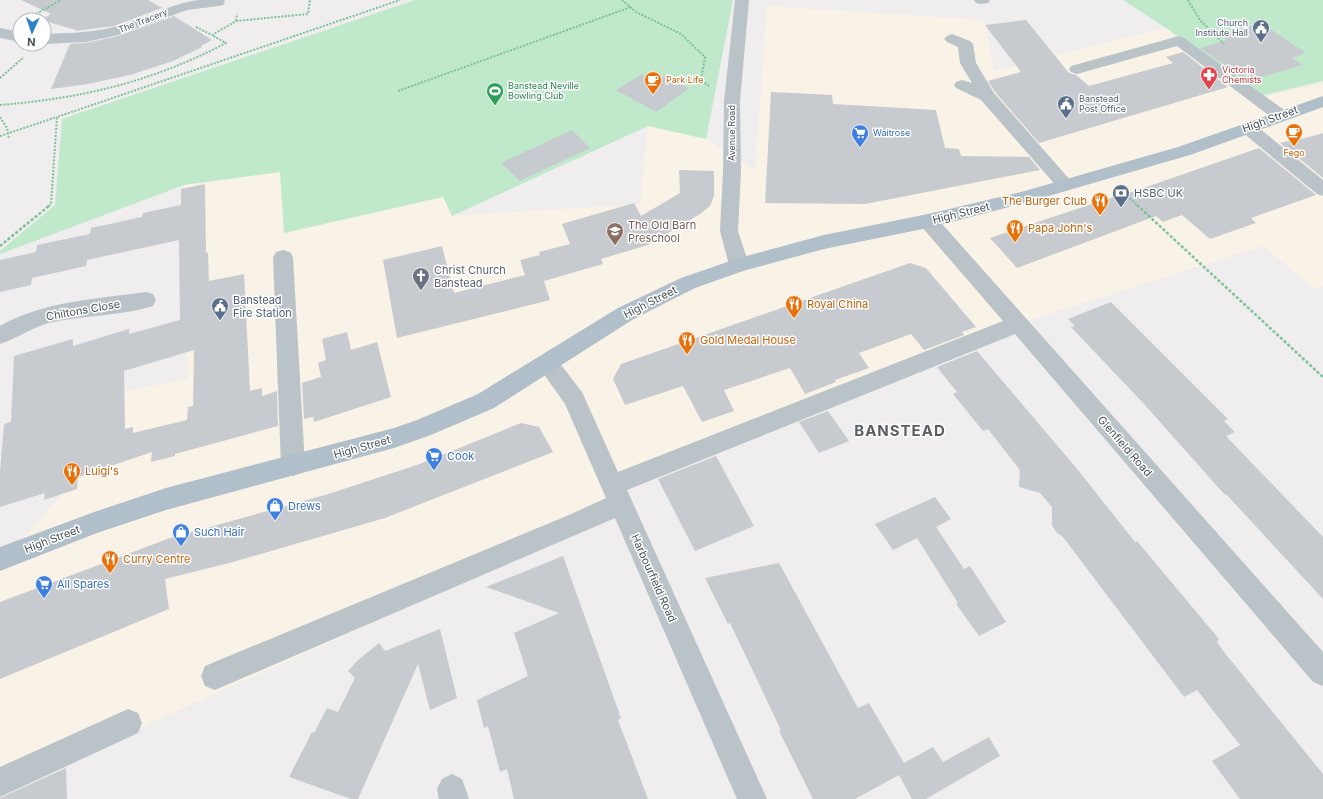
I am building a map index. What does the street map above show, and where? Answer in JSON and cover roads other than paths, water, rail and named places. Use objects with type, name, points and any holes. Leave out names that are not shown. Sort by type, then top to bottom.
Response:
[{"type":"main road","name":"High Street","points":[[0,559],[97,522],[166,499],[293,466],[394,438],[423,428],[486,401],[625,314],[688,283],[739,265],[832,240],[928,221],[1065,186],[1184,151],[1323,101]]},
{"type":"street","name":"Avenue Road","points":[[739,265],[729,231],[732,170],[732,100],[742,0]]},
{"type":"street","name":"The Tracery","points":[[52,39],[86,37],[118,31],[184,6],[218,2]]},
{"type":"street","points":[[0,33],[12,35]]},
{"type":"street","points":[[952,39],[964,44],[968,63],[987,96],[1065,186]]},
{"type":"street","points":[[1076,69],[1179,41],[1281,116]]},
{"type":"street","points":[[962,85],[987,96]]},
{"type":"street","points":[[1248,128],[1323,190]]},
{"type":"street","name":"Glenfield Road","points":[[928,221],[1323,672]]},
{"type":"street","points":[[283,257],[293,466]]},
{"type":"street","name":"Chiltons Close","points":[[0,336],[19,325],[52,314],[146,300]]},
{"type":"street","points":[[215,676],[617,494],[1018,324]]},
{"type":"street","name":"Harbourfield Road","points":[[547,363],[574,399],[752,799]]},
{"type":"street","points":[[0,782],[128,723]]},
{"type":"place","name":"Church Institute Hall","points":[[1261,43]]},
{"type":"place","name":"Victoria Chemists","points":[[1209,90]]},
{"type":"place","name":"Park Life","points":[[653,95]]},
{"type":"place","name":"Banstead Neville Bowling Club","points":[[495,106]]},
{"type":"place","name":"Banstead Post Office","points":[[1066,119]]},
{"type":"place","name":"Fego","points":[[1294,147]]},
{"type":"place","name":"Waitrose","points":[[860,148]]},
{"type":"place","name":"HSBC UK","points":[[1121,208]]},
{"type":"place","name":"The Burger Club","points":[[1100,216]]},
{"type":"place","name":"Papa John's","points":[[1015,243]]},
{"type":"place","name":"The Old Barn Preschool","points":[[615,246]]},
{"type":"place","name":"Christ Church Banstead","points":[[421,291]]},
{"type":"place","name":"Royal China","points":[[794,319]]},
{"type":"place","name":"Banstead Fire Station","points":[[220,321]]},
{"type":"place","name":"Gold Medal House","points":[[687,355]]},
{"type":"place","name":"Cook","points":[[434,471]]},
{"type":"place","name":"Luigi's","points":[[72,486]]},
{"type":"place","name":"Drews","points":[[275,521]]},
{"type":"place","name":"Such Hair","points":[[181,547]]},
{"type":"place","name":"Curry Centre","points":[[110,574]]},
{"type":"place","name":"All Spares","points":[[44,599]]},
{"type":"district","name":"BANSTEAD","points":[[900,431]]}]
